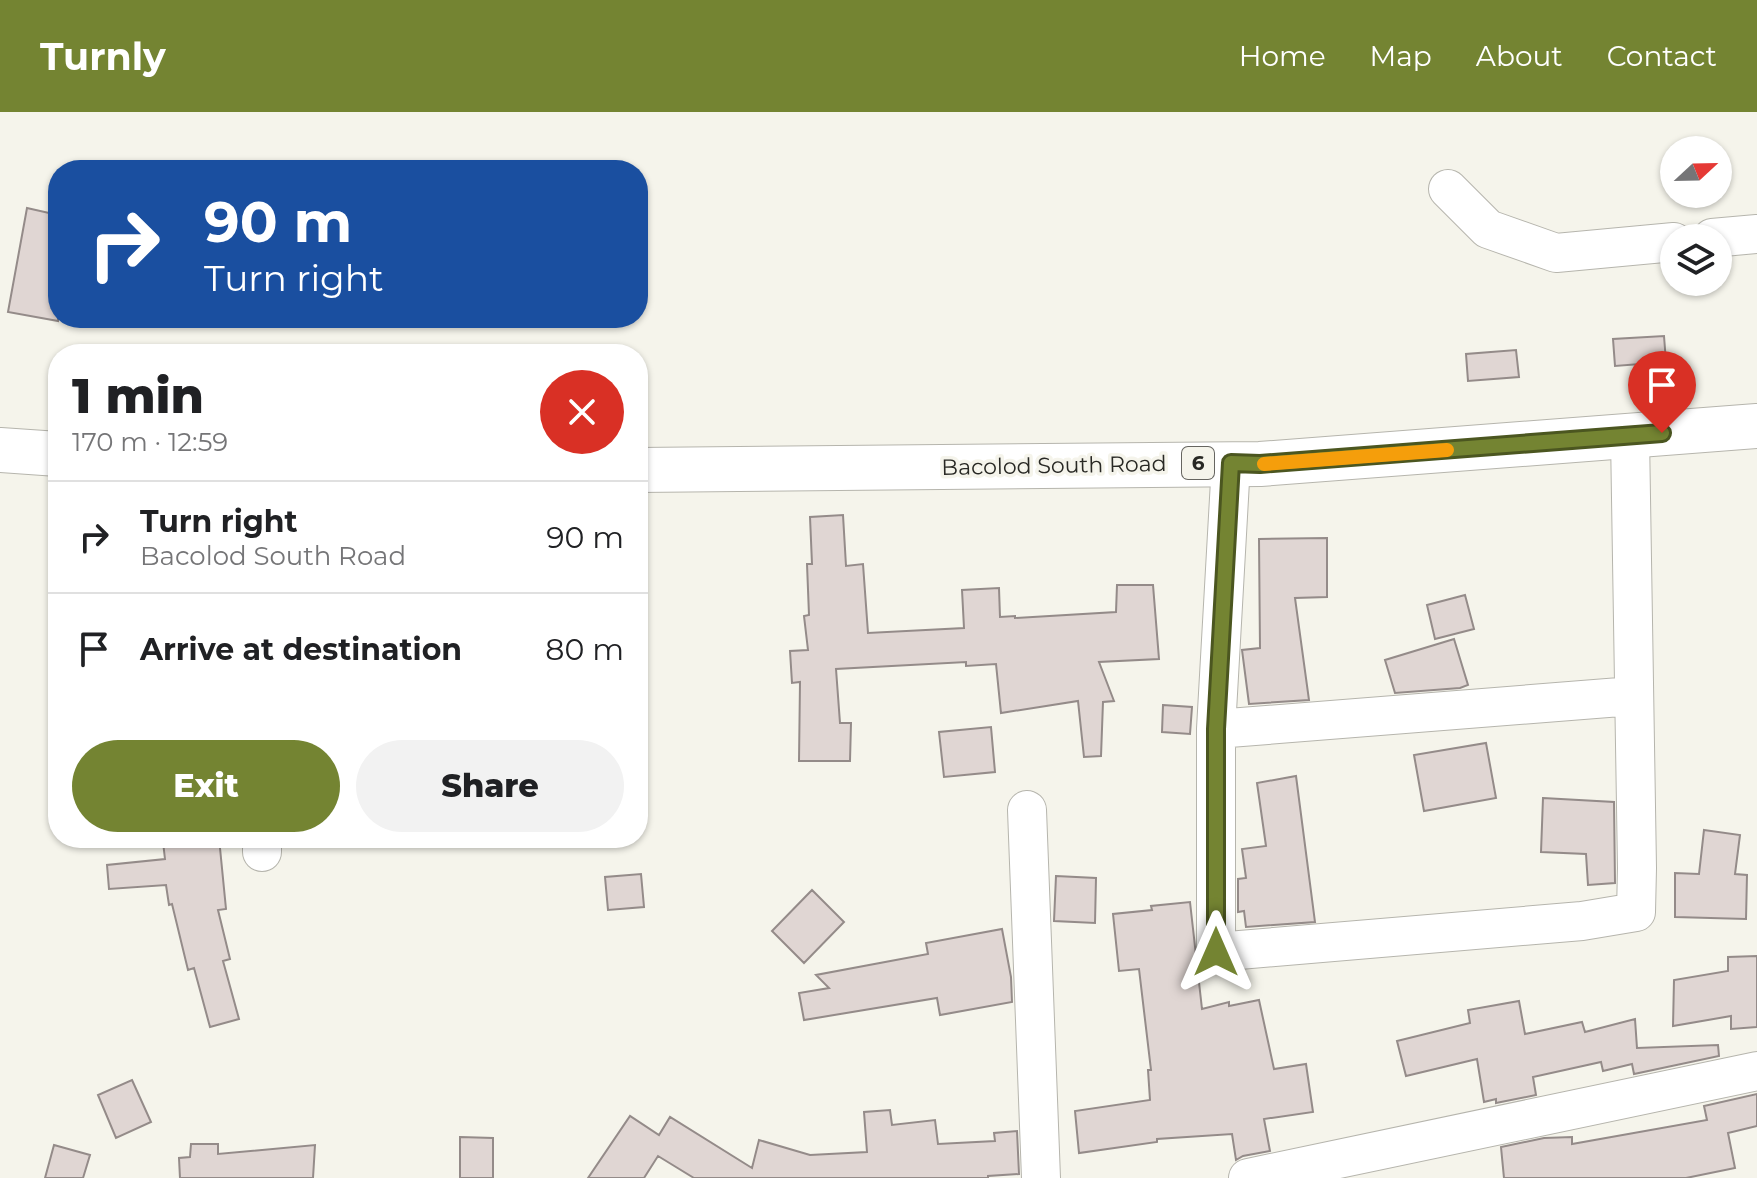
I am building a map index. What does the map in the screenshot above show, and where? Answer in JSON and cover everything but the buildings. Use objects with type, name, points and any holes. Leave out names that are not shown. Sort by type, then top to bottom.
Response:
[{"type":"highway","name":"Bacolod South Road","points":[[648,470],[1260,464],[1757,426]]},
{"type":"highway","points":[[0,450],[48,453]]},
{"type":"street","points":[[1448,189],[1488,229],[1556,253],[1660,243]]},
{"type":"street","points":[[1732,236],[1757,234]]},
{"type":"street","points":[[1231,463],[1216,729],[1216,952],[1582,921],[1636,912],[1630,436]]},
{"type":"street","points":[[1216,729],[1633,696]]},
{"type":"street","points":[[1027,810],[1041,1178]]},
{"type":"street","points":[[1248,1178],[1757,1071]]},
{"type":"slow traffic","points":[[1264,464],[1447,450]]},
{"type":"route","points":[[1216,952],[1216,729],[1231,463],[1260,464],[1662,433]]}]
